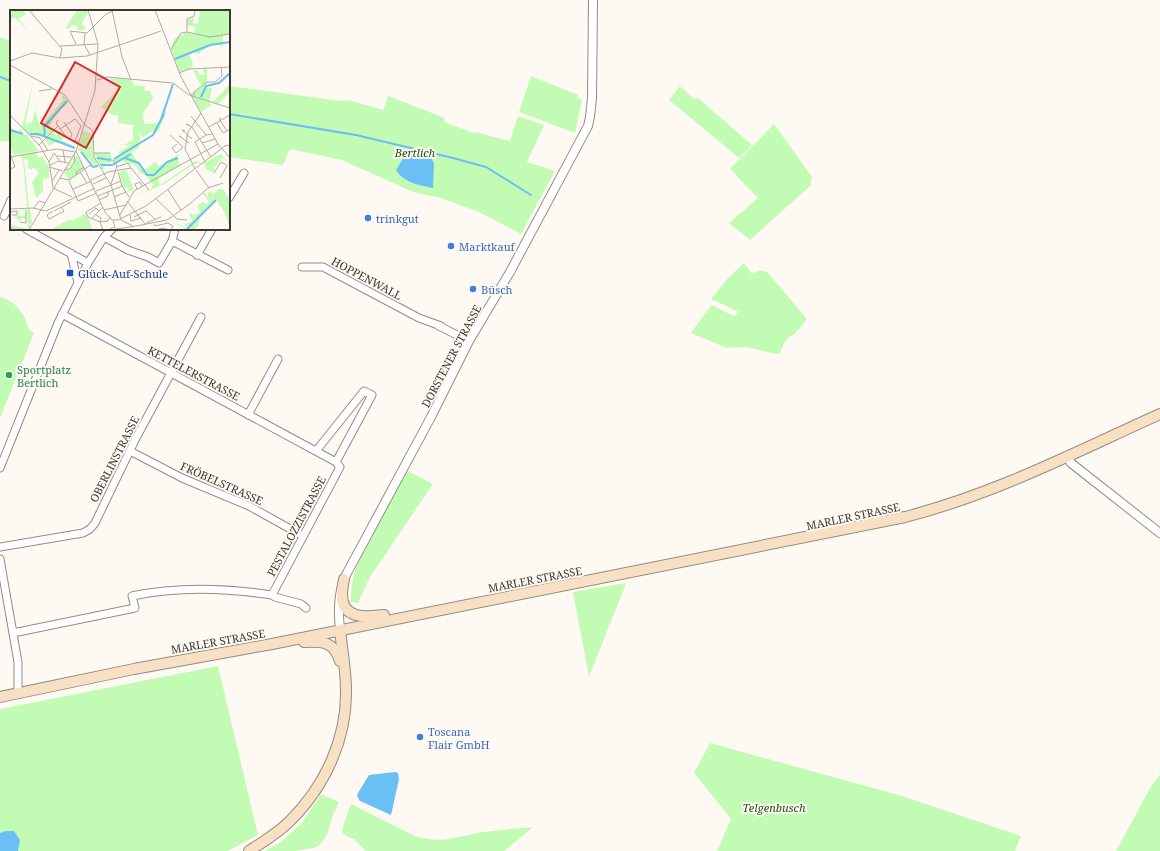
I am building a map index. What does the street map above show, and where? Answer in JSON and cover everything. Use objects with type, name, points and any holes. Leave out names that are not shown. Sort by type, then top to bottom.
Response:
[{"type":"main road","name":"MARLER STRASSE","points":[[0,697],[144,667],[272,644],[404,616],[905,517],[957,502],[987,491],[1160,414]]},
{"type":"main road","points":[[344,579],[342,596],[344,606],[353,615],[404,616]]},
{"type":"main road","points":[[249,851],[290,821],[304,806],[320,784],[328,768],[341,734],[344,717],[346,690],[340,630]]},
{"type":"main road","points":[[272,644],[317,642],[329,644],[338,653],[343,670],[346,690]]},
{"type":"street","name":"DORSTENER STRASSE","points":[[340,630],[338,602],[344,579],[424,430],[469,341],[510,272],[588,126],[592,98],[593,0]]},
{"type":"street","points":[[230,196],[244,173]]},
{"type":"street","points":[[2,216],[10,202]]},
{"type":"street","points":[[28,230],[88,264]]},
{"type":"street","points":[[0,468],[62,314],[88,264],[104,237],[111,230]]},
{"type":"street","points":[[104,237],[128,250],[148,257],[159,263],[172,241],[175,230]]},
{"type":"street","points":[[197,255],[211,230]]},
{"type":"street","points":[[172,241],[228,270]]},
{"type":"street","points":[[70,253],[78,283]]},
{"type":"street","name":"HOPPENWALL","points":[[302,267],[323,267],[419,318],[441,326],[469,341]]},
{"type":"street","name":"KETTELERSTRASSE","points":[[62,314],[338,464]]},
{"type":"street","name":"OBERLINSTRASSE","points":[[0,547],[83,533],[90,529],[95,523],[130,451],[201,317]]},
{"type":"street","points":[[248,415],[278,358]]},
{"type":"street","points":[[316,451],[364,391],[372,395],[338,464]]},
{"type":"street","name":"FRÖBELSTRASSE","points":[[130,451],[189,481],[249,506],[303,536]]},
{"type":"street","points":[[1068,456],[1071,463],[1160,533]]},
{"type":"street","name":"PESTALOZZISTRASSE","points":[[272,595],[338,464]]},
{"type":"street","points":[[0,559],[18,662],[18,694]]},
{"type":"street","points":[[13,634],[134,608],[132,596],[151,592],[202,588],[240,590],[272,595],[301,604],[306,608]]},
{"type":"green space","points":[[0,37],[10,41],[10,142],[0,141]]},
{"type":"green space","points":[[531,76],[578,95],[577,98],[582,100],[575,133],[519,112]]},
{"type":"green space","name":"Bertlich","points":[[230,86],[341,101],[348,100],[383,110],[388,96],[445,118],[444,122],[474,133],[510,141],[518,116],[544,125],[527,162],[555,171],[521,234],[479,212],[441,198],[413,192],[342,160],[290,149],[283,165],[230,157]]},
{"type":"green space","points":[[680,86],[694,99],[698,98],[752,145],[739,158],[669,100]]},
{"type":"green space","points":[[774,124],[812,177],[810,186],[750,240],[729,223],[758,198],[730,169]]},
{"type":"green space","points":[[744,263],[752,274],[760,270],[768,273],[807,319],[794,335],[787,339],[780,353],[776,354],[745,347],[727,348],[691,333],[711,305],[734,316],[739,312],[711,299],[728,278]]},
{"type":"green space","name":"Sportplatz Bertlich","points":[[0,297],[16,305],[23,314],[29,330],[34,333],[0,418]]},
{"type":"green space","points":[[404,469],[433,484],[370,577],[358,603],[351,602],[354,575],[363,547]]},
{"type":"green space","points":[[626,583],[589,677],[573,592]]},
{"type":"green space","points":[[218,666],[258,835],[228,851],[0,851],[0,709]]},
{"type":"green space","name":"Telgenbusch","points":[[710,743],[902,796],[1021,836],[1015,850],[1017,851],[717,851],[731,819],[694,773]]},
{"type":"green space","points":[[1160,774],[1160,851],[1116,851],[1149,790]]},
{"type":"green space","points":[[321,794],[339,802],[327,835],[321,844],[314,848],[295,851],[265,851],[281,842],[302,823]]},
{"type":"green space","points":[[351,804],[415,836],[424,838],[441,840],[483,832],[533,827],[504,851],[366,851],[354,839],[346,836],[342,832]]},
{"type":"water","points":[[414,151],[431,158],[434,163],[433,188],[408,181],[396,170],[405,155],[410,158]]},
{"type":"water","points":[[395,772],[398,773],[399,779],[391,815],[360,801],[357,796],[358,793],[369,775]]},
{"type":"water","points":[[14,831],[20,840],[18,851],[0,851],[0,833]]},
{"type":"waterway","points":[[0,77],[10,81]]},
{"type":"waterway","points":[[230,114],[356,135],[453,158],[486,167],[531,195]]},
{"type":"place","name":"trinkgut","points":[[368,218]]},
{"type":"place","name":"Marktkauf","points":[[451,246]]},
{"type":"place","name":"Glück-Auf-Schule","points":[[70,273]]},
{"type":"place","name":"Büsch","points":[[473,289]]},
{"type":"place","name":"Sportplatz Bertlich","points":[[9,375]]},
{"type":"place","name":"Toscana Flair GmbH","points":[[420,737]]}]
